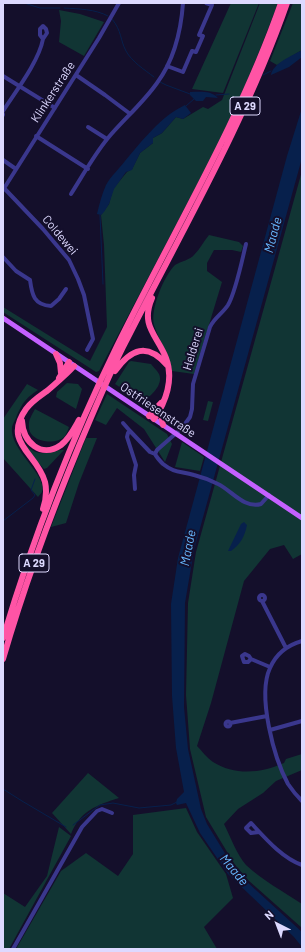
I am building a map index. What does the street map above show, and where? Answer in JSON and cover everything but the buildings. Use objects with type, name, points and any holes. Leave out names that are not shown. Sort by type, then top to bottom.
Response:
[{"type":"highway","name":"A 29","points":[[3,638],[39,528],[87,409],[125,329],[233,120],[265,46],[281,3]]},
{"type":"highway","name":"A 29","points":[[3,659],[18,609],[48,524],[98,401],[122,349],[238,121],[270,48],[287,3]]},
{"type":"highway","points":[[152,418],[160,410],[167,394],[170,381],[166,358],[152,334],[149,323],[150,303],[156,289],[156,283]]},
{"type":"highway","points":[[98,401],[104,396],[122,362],[133,353],[142,350],[153,352],[168,366]]},
{"type":"highway","points":[[56,354],[60,363],[61,373]]},
{"type":"highway","points":[[57,381],[61,373],[71,364]]},
{"type":"highway","points":[[39,528],[46,501],[46,488],[41,472],[25,451],[20,440],[18,428],[19,422],[29,405],[57,381],[71,364]]},
{"type":"highway","points":[[152,418],[163,402]]},
{"type":"highway","points":[[22,418],[24,434],[27,440],[36,447],[48,450],[59,447],[65,442],[87,409]]},
{"type":"highway","points":[[160,410],[162,425]]},
{"type":"main road","name":"Ostfriesenstraße","points":[[3,318],[302,518]]},
{"type":"street","name":"Klinkerstraße","points":[[3,189],[76,75],[119,3]]},
{"type":"street","points":[[71,194],[107,139],[157,82],[167,66],[180,31],[183,3]]},
{"type":"street","points":[[167,66],[183,72],[192,51],[196,52],[202,36],[199,35],[212,6],[206,3]]},
{"type":"street","points":[[3,111],[42,48],[43,39]]},
{"type":"street","points":[[76,75],[129,113]]},
{"type":"street","points":[[3,76],[55,108]]},
{"type":"street","points":[[88,127],[107,139]]},
{"type":"street","points":[[36,136],[88,169]]},
{"type":"street","points":[[3,160],[16,169]]},
{"type":"street","name":"Coldewei","points":[[3,189],[43,229],[70,260],[88,311],[93,339],[87,350]]},
{"type":"street","name":"Helderei","points":[[155,454],[157,450],[182,428],[190,417],[192,409],[193,384],[210,327],[227,305],[232,295],[246,244]]},
{"type":"street","points":[[3,257],[16,271],[30,280],[31,291],[36,300],[42,306],[51,306],[60,299],[66,289]]},
{"type":"street","points":[[122,423],[150,452],[155,454],[157,458],[171,470],[196,475],[217,483],[234,496],[255,505],[261,504],[269,496]]},
{"type":"street","points":[[130,431],[127,437],[136,465],[134,474],[135,489]]},
{"type":"street","points":[[262,601],[286,648]]},
{"type":"street","points":[[302,641],[286,648],[280,653],[270,667],[265,690],[267,716],[270,730],[286,779],[302,800]]},
{"type":"street","points":[[251,659],[270,667]]},
{"type":"street","points":[[230,723],[267,716]]},
{"type":"street","points":[[270,730],[302,721]]},
{"type":"street","points":[[13,949],[82,827],[102,808],[112,813]]},
{"type":"street","points":[[259,832],[281,852],[301,863]]},
{"type":"green space","points":[[231,3],[259,3],[223,93],[192,89]]},
{"type":"green space","points":[[260,3],[278,3],[228,126],[99,371],[96,372],[3,312],[3,307],[90,361],[107,327],[104,245],[101,215],[109,204],[113,189],[127,172],[132,169],[140,153],[153,143],[153,138],[162,133],[176,117],[183,119],[203,107],[208,109],[222,100]]},
{"type":"green space","points":[[293,3],[302,3],[302,50],[277,65],[270,61]]},
{"type":"green space","points":[[59,10],[80,14],[104,22],[84,56],[59,42],[61,21]]},
{"type":"green space","points":[[302,171],[302,554],[293,559],[284,545],[270,549],[244,581],[211,703],[197,746],[213,762],[230,769],[248,772],[276,766],[284,763],[286,759],[302,754],[302,770],[276,781],[263,793],[238,809],[224,824],[237,851],[246,865],[266,881],[302,904],[302,928],[248,880],[235,865],[206,817],[190,749],[186,695],[188,603],[196,552]]},
{"type":"green space","points":[[209,235],[239,242],[243,246],[241,252],[232,250],[214,250],[207,263],[207,271],[222,282],[194,374],[172,371],[169,359],[154,325],[153,318],[156,302],[162,285],[171,270],[175,265],[192,257]]},
{"type":"green space","points":[[131,361],[151,364],[159,374],[160,382],[158,386],[149,397],[142,402],[115,384]]},
{"type":"green space","points":[[67,383],[78,384],[82,389],[76,409],[56,397],[57,392]]},
{"type":"green space","points":[[27,384],[38,390],[27,398],[21,406],[12,427],[16,444],[34,470],[42,485],[42,492],[38,497],[3,458],[3,419]]},
{"type":"green space","points":[[107,394],[167,434],[172,444],[165,462],[144,429],[117,408],[106,425],[95,420]]},
{"type":"green space","points":[[208,401],[213,402],[208,421],[203,420]]},
{"type":"green space","points":[[35,409],[69,427],[65,436],[56,441],[50,442],[33,436],[30,432],[29,422]]},
{"type":"green space","points":[[86,438],[97,438],[79,483],[66,523],[51,527]]},
{"type":"green space","points":[[182,442],[204,457],[200,471],[175,467]]},
{"type":"green space","points":[[27,446],[32,450],[42,453],[64,450],[47,468],[44,469],[25,447]]},
{"type":"green space","points":[[88,773],[119,798],[103,803],[84,814],[71,834],[52,813]]},
{"type":"green space","points":[[186,808],[197,832],[226,874],[233,898],[204,927],[217,949],[16,949],[61,871],[86,853],[118,876],[133,854],[133,815]]},
{"type":"green space","points":[[59,827],[71,836],[9,949],[3,949],[3,893],[25,907],[47,876]]},
{"type":"water","points":[[302,50],[302,57],[289,67],[271,75],[272,71],[279,63]]},
{"type":"water","points":[[190,92],[208,93],[215,95],[218,98],[206,97],[203,101],[196,101],[190,95]]},
{"type":"water","points":[[185,105],[191,113],[183,119],[176,117],[162,133],[153,138],[153,143],[140,153],[132,170],[126,172],[114,189],[109,204],[104,212],[101,215],[97,214],[108,182],[138,145],[160,122]]},
{"type":"water","name":"Maade","points":[[302,108],[302,158],[194,550],[185,603],[184,707],[188,749],[201,809],[207,824],[234,868],[246,881],[302,932],[302,947],[294,937],[228,874],[200,833],[186,803],[177,805],[176,803],[177,799],[184,792],[176,748],[172,696],[171,604],[178,558],[287,156]]},
{"type":"water","points":[[244,522],[247,525],[242,540],[234,549],[228,551],[241,524]]},
{"type":"waterway","points":[[24,3],[40,8],[60,8]]},
{"type":"waterway","points":[[64,8],[81,9],[108,16]]},
{"type":"waterway","points":[[112,19],[118,28],[124,47],[129,55],[139,66],[154,77]]},
{"type":"waterway","points":[[263,75],[271,71]]},
{"type":"waterway","points":[[160,82],[190,94]]},
{"type":"waterway","points":[[216,95],[229,94]]},
{"type":"waterway","points":[[186,106],[194,99]]},
{"type":"waterway","points":[[100,215],[103,284]]},
{"type":"waterway","points":[[3,521],[33,498],[35,495],[31,490],[35,479]]},
{"type":"waterway","points":[[3,789],[66,827]]},
{"type":"waterway","points":[[73,825],[100,805],[113,803],[139,808],[171,805],[177,802]]}]
